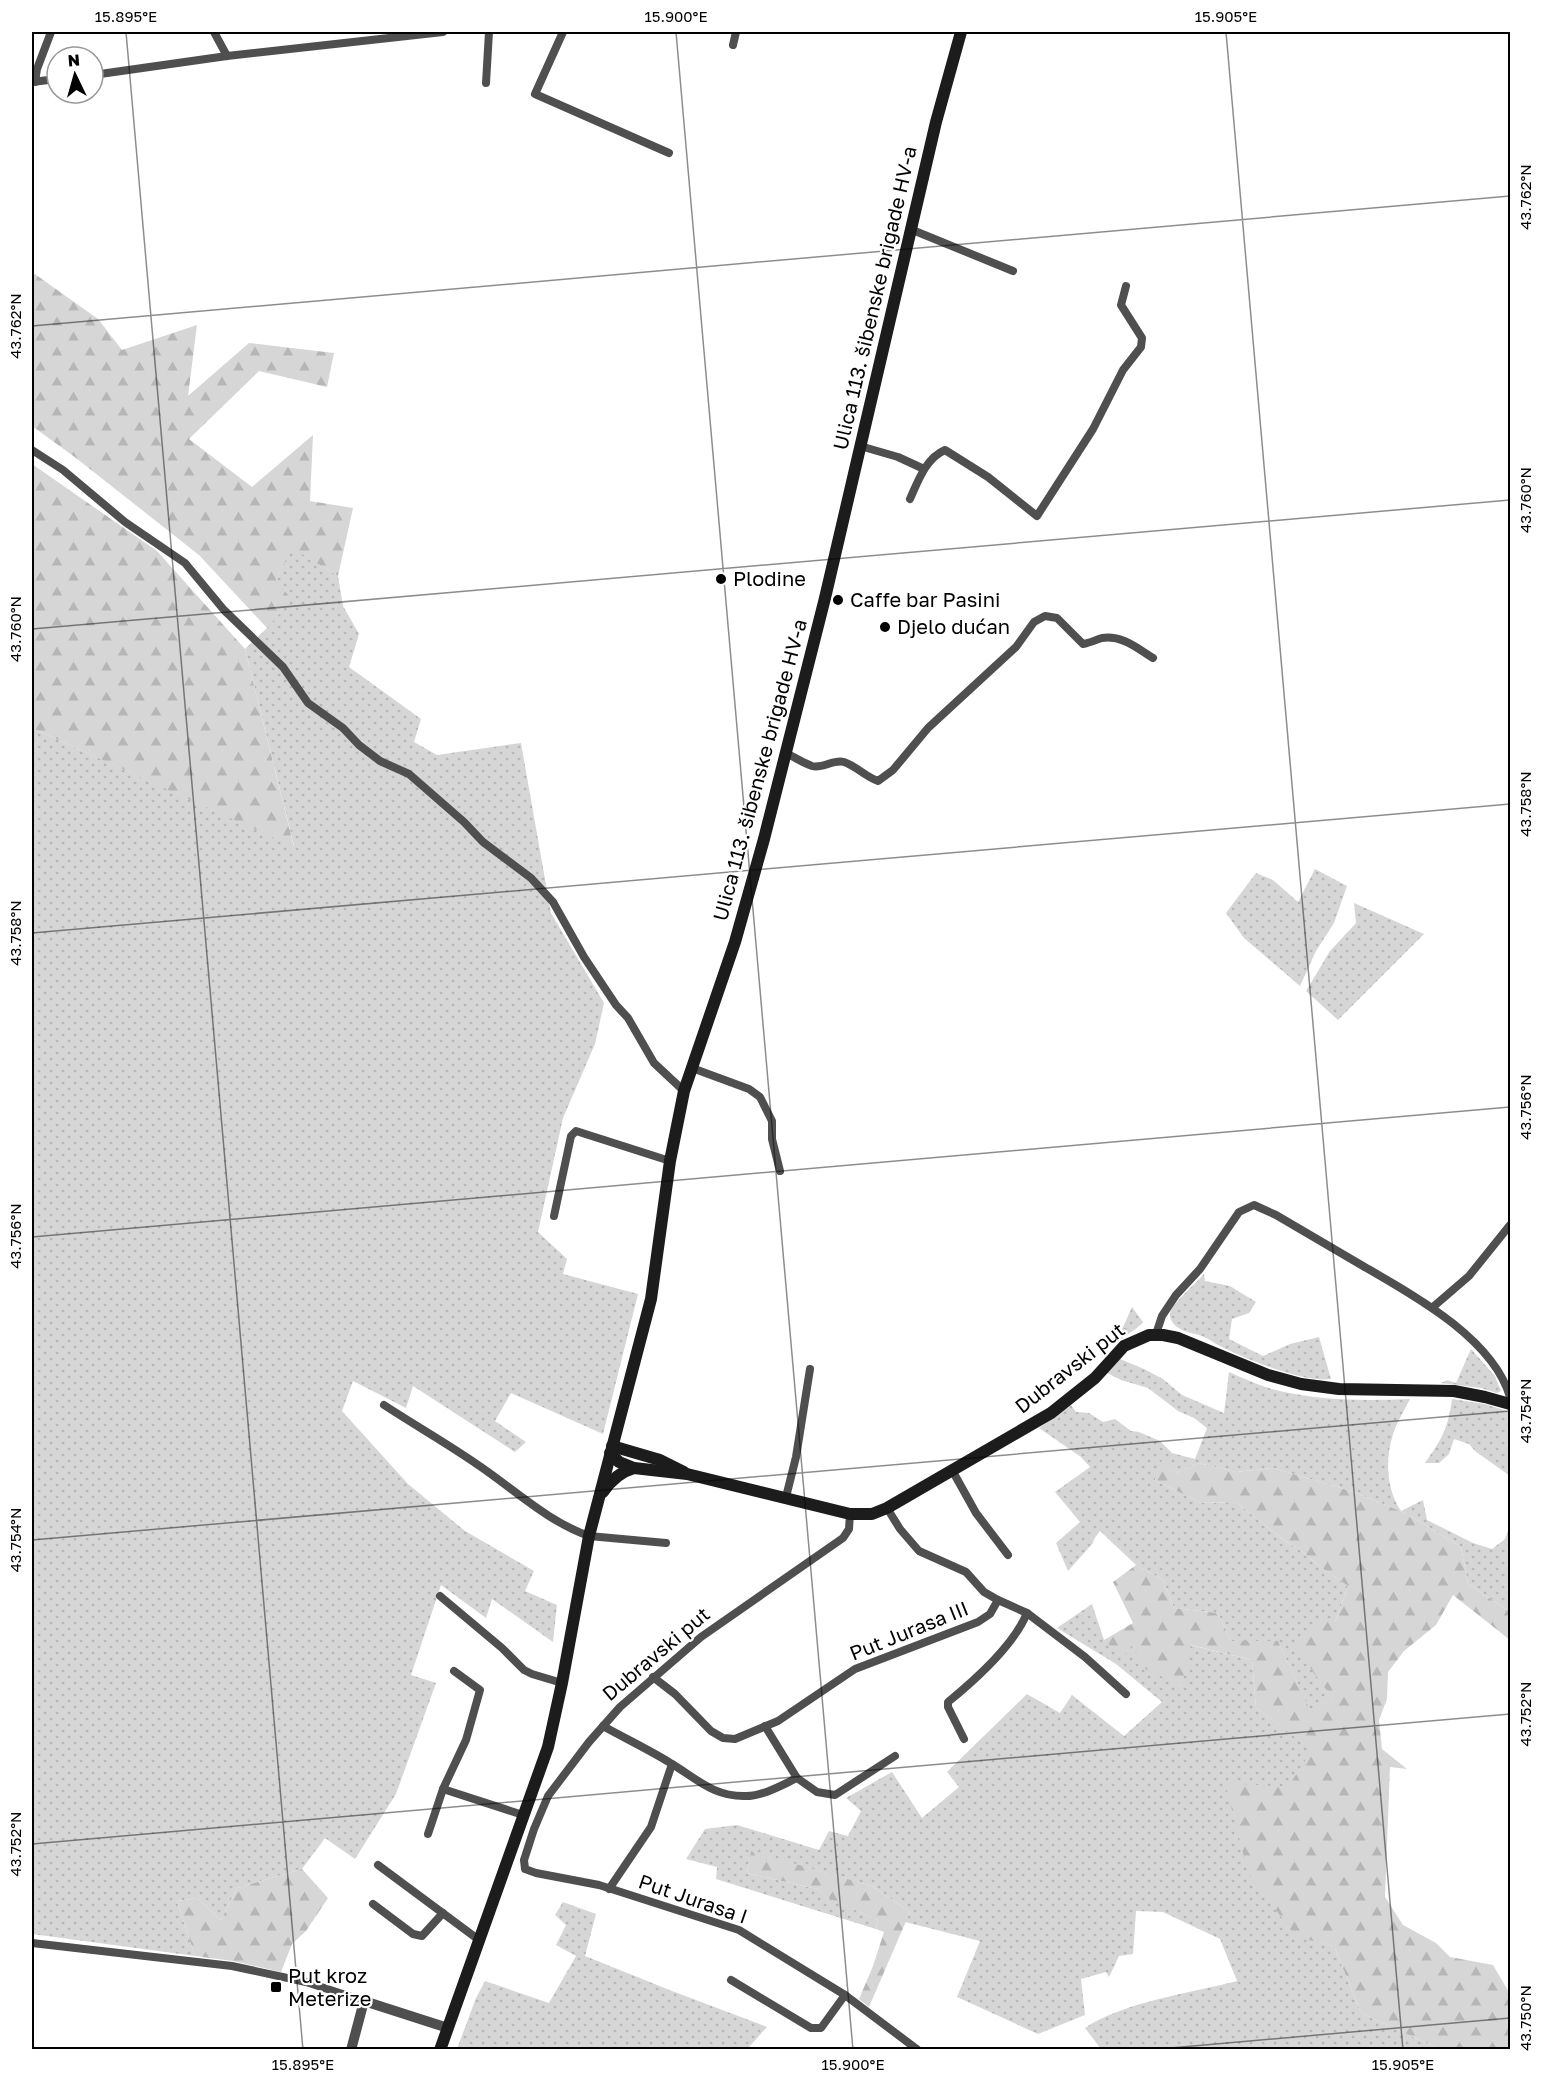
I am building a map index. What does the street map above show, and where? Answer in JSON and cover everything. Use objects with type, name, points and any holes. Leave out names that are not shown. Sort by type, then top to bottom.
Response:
[{"type":"main road","name":"Ulica 113. šibenske brigade HV-a","points":[[440,2049],[548,1747],[589,1536],[651,1299],[670,1161],[684,1091],[735,942],[786,753],[825,598],[910,228],[958,33]]},
{"type":"main road","name":"Dubravski put","points":[[611,1449],[619,1462],[634,1468],[687,1474],[850,1514],[872,1514],[887,1508],[1051,1413],[1095,1377],[1124,1346],[1140,1337],[1156,1334]]},
{"type":"main road","points":[[1156,1334],[1178,1338],[1268,1375],[1301,1384],[1339,1389],[1454,1391],[1485,1396],[1510,1404]]},
{"type":"main road","name":"Dubravski put","points":[[611,1449],[660,1460],[687,1474]]},
{"type":"main road","points":[[599,1498],[610,1481],[634,1468]]},
{"type":"street","points":[[33,82],[51,32]]},
{"type":"street","points":[[214,32],[227,56]]},
{"type":"street","points":[[105,73],[227,56],[443,32]]},
{"type":"street","points":[[486,83],[489,32]]},
{"type":"street","points":[[563,32],[535,94],[669,153]]},
{"type":"street","points":[[733,45],[736,32]]},
{"type":"street","points":[[910,228],[1013,271]]},
{"type":"street","points":[[910,499],[924,469],[938,453],[945,450],[988,477],[1037,516],[1093,429],[1123,370],[1141,347],[1142,338],[1121,305],[1126,286]]},
{"type":"street","points":[[860,446],[898,457],[924,469]]},
{"type":"street","points":[[32,450],[63,470],[125,522],[185,563],[224,610],[283,667],[308,704],[343,728],[359,745],[380,761],[409,774],[464,822],[483,842],[531,878],[553,902],[584,957],[616,1005],[628,1018],[654,1063],[684,1091]]},
{"type":"street","points":[[786,753],[812,766],[825,766],[833,761],[844,762],[878,781],[884,778],[928,728],[1016,647],[1034,622],[1045,616],[1057,618],[1083,644],[1102,638],[1124,640],[1153,658]]},
{"type":"street","points":[[692,1068],[749,1089],[759,1097],[772,1121],[772,1139],[780,1171]]},
{"type":"street","points":[[554,1216],[571,1136],[576,1131],[670,1161]]},
{"type":"street","points":[[1156,1334],[1162,1316],[1176,1295],[1200,1269],[1239,1212],[1254,1206],[1276,1215],[1433,1307],[1480,1349],[1506,1382],[1510,1397]]},
{"type":"street","points":[[1433,1307],[1469,1276],[1510,1224]]},
{"type":"street","points":[[786,1497],[796,1456],[810,1369]]},
{"type":"street","points":[[384,1405],[479,1465],[561,1523],[589,1536],[666,1543]]},
{"type":"street","points":[[952,1470],[976,1513],[1008,1555]]},
{"type":"street","name":"Put Jurasa III","points":[[887,1508],[900,1529],[919,1551],[966,1572],[984,1592],[1027,1613],[1085,1657],[1126,1694]]},
{"type":"street","name":"Dubravski put","points":[[524,1860],[548,1796],[603,1726],[653,1677],[701,1637],[843,1538],[849,1529],[850,1514]]},
{"type":"street","points":[[440,1596],[502,1648],[524,1670],[562,1683]]},
{"type":"street","name":"Put Jurasa III","points":[[653,1677],[675,1694],[711,1731],[723,1738],[735,1739],[778,1721],[855,1670],[978,1622],[990,1614],[998,1600]]},
{"type":"street","points":[[964,1739],[948,1707],[948,1701],[976,1680],[1021,1627],[1027,1613]]},
{"type":"street","points":[[428,1834],[443,1789],[466,1740],[480,1690],[454,1671]]},
{"type":"street","points":[[603,1726],[672,1764],[710,1790],[727,1795],[748,1797],[797,1778]]},
{"type":"street","points":[[765,1726],[797,1778],[818,1792],[835,1795],[895,1756]]},
{"type":"street","points":[[609,1889],[651,1827],[672,1764]]},
{"type":"street","points":[[443,1789],[523,1815]]},
{"type":"street","name":"Put Jurasa I","points":[[524,1860],[525,1869],[536,1873],[609,1889],[739,1930],[845,1995],[918,2049]]},
{"type":"street","points":[[378,1865],[479,1940]]},
{"type":"street","points":[[374,1904],[413,1934],[422,1936],[443,1913]]},
{"type":"street","points":[[32,1943],[232,1966],[306,1982],[448,2028]]},
{"type":"street","points":[[732,1980],[811,2028],[821,2028],[845,1995]]},
{"type":"street","points":[[351,2049],[364,2001]]},
{"type":"green space","points":[[32,272],[98,319],[122,350],[197,325],[188,396],[249,343],[334,353],[327,387],[259,371],[189,439],[252,487],[313,435],[310,501],[353,508],[338,576],[292,548],[276,580],[292,600],[267,628],[199,555],[32,426]]},
{"type":"green space","points":[[32,464],[157,551],[245,649],[294,847],[32,728]]},
{"type":"green space","points":[[292,547],[338,576],[343,606],[359,634],[349,667],[421,719],[414,742],[437,755],[521,743],[551,913],[604,1003],[595,1044],[563,1118],[538,1232],[567,1259],[563,1274],[638,1294],[603,1434],[511,1393],[495,1421],[526,1442],[515,1452],[413,1386],[406,1408],[353,1381],[342,1411],[408,1484],[465,1531],[534,1571],[525,1591],[557,1605],[553,1642],[492,1599],[486,1618],[441,1585],[411,1675],[436,1683],[396,1794],[355,1859],[325,1838],[302,1869],[237,1888],[221,1920],[197,1898],[177,1901],[195,1956],[32,1934],[32,728],[294,846],[245,649],[267,628],[276,580]]},
{"type":"green space","points":[[1315,869],[1347,886],[1334,923],[1316,951],[1300,986],[1244,938],[1226,913],[1256,873],[1273,880],[1298,902]]},
{"type":"green space","points":[[1354,903],[1424,934],[1338,1020],[1306,991],[1330,951],[1356,923]]},
{"type":"green space","points":[[1204,1274],[1205,1281],[1230,1286],[1256,1302],[1249,1313],[1232,1319],[1229,1339],[1263,1356],[1290,1344],[1319,1337],[1331,1379],[1306,1377],[1275,1369],[1206,1338],[1184,1331],[1175,1325],[1170,1316],[1174,1306]]},
{"type":"green space","points":[[1132,1307],[1143,1322],[1115,1345]]},
{"type":"green space","points":[[1471,1349],[1495,1376],[1501,1391],[1497,1393],[1481,1388],[1441,1383],[1447,1380],[1456,1383]]},
{"type":"green space","points":[[1120,1359],[1163,1379],[1182,1395],[1224,1413],[1229,1372],[1272,1389],[1306,1396],[1358,1400],[1410,1399],[1395,1428],[1388,1456],[1390,1485],[1396,1503],[1401,1511],[1423,1500],[1427,1520],[1473,1543],[1492,1549],[1505,1539],[1510,1525],[1510,1612],[1468,1584],[1461,1547],[1405,1513],[1351,1491],[1273,1468],[1236,1472],[1199,1463],[1176,1473],[1162,1461],[1155,1480],[1201,1503],[1236,1502],[1285,1541],[1298,1548],[1348,1586],[1335,1622],[1332,1697],[1312,1716],[1278,1641],[1231,1641],[1218,1613],[1174,1608],[1163,1580],[1136,1565],[1100,1531],[1093,1543],[1068,1571],[1056,1543],[1080,1522],[1055,1492],[1090,1467],[1081,1457],[1039,1428],[1071,1405],[1076,1412],[1089,1413],[1103,1422],[1115,1419],[1131,1431],[1160,1441],[1172,1453],[1195,1459],[1207,1428],[1194,1418],[1178,1411],[1148,1388],[1107,1373]]},
{"type":"green space","points":[[1452,1399],[1485,1404],[1510,1412],[1510,1476],[1475,1451],[1469,1444],[1454,1439],[1449,1454],[1439,1463],[1425,1463],[1443,1433]]},
{"type":"green space","points":[[1162,1460],[1176,1473],[1199,1463],[1236,1472],[1273,1468],[1351,1491],[1405,1513],[1461,1547],[1468,1584],[1510,1612],[1510,1640],[1453,1595],[1436,1625],[1404,1651],[1388,1672],[1387,1699],[1379,1720],[1382,1749],[1407,1769],[1390,1767],[1385,1897],[1403,1925],[1436,1943],[1450,1957],[1493,1965],[1510,1994],[1510,2049],[1439,2049],[1361,2013],[1334,1946],[1296,1937],[1248,1872],[1225,1783],[1288,1787],[1312,1750],[1256,1708],[1252,1660],[1191,1645],[1182,1686],[1139,1666],[1134,1643],[1123,1657],[1104,1640],[1133,1623],[1113,1582],[1136,1565],[1163,1580],[1174,1608],[1218,1613],[1231,1641],[1278,1641],[1312,1715],[1332,1697],[1296,1649],[1318,1621],[1335,1622],[1348,1586],[1298,1548],[1285,1541],[1236,1502],[1201,1503],[1155,1480]]},
{"type":"green space","points":[[1092,1604],[1104,1640],[1134,1643],[1181,1686],[1190,1645],[1252,1660],[1256,1708],[1313,1750],[1289,1787],[1296,1936],[1334,1946],[1361,2013],[1439,2049],[1101,2049],[1085,2028],[1101,2019],[1118,2011],[1158,1999],[1237,1981],[1220,1939],[1163,1912],[1136,1911],[1133,1954],[1119,1956],[1109,1977],[1106,1972],[1081,1979],[1085,2015],[1038,2034],[957,1997],[980,1941],[905,1922],[910,1912],[872,1886],[751,1852],[747,1873],[817,1889],[831,1899],[878,1920],[876,1929],[716,1879],[717,1867],[686,1859],[705,1829],[737,1825],[819,1850],[829,1831],[848,1836],[861,1811],[846,1798],[892,1772],[922,1818],[959,1787],[947,1772],[1027,1694],[1060,1713],[1072,1695],[1124,1736],[1162,1702],[1116,1664],[1057,1628]]},
{"type":"green space","points":[[751,1851],[872,1886],[910,1912],[869,2007],[859,1999],[884,1932],[876,1929],[878,1920],[830,1899],[817,1889],[747,1873]]},
{"type":"green space","points":[[302,1869],[328,1898],[306,1931],[292,1944],[281,1972],[233,1961],[195,1956],[177,1901],[197,1898],[221,1920],[237,1888]]},
{"type":"green space","points":[[563,1902],[596,1914],[585,1956],[767,2027],[749,2047],[756,2049],[457,2049],[476,1998],[485,1981],[549,2003],[576,1956],[556,1945],[566,1925],[555,1915]]},
{"type":"place","name":"Plodine","points":[[721,579]]},
{"type":"place","name":"Caffe bar Pasini","points":[[838,600]]},
{"type":"place","name":"Djelo dućan","points":[[885,627]]},
{"type":"place","name":"Put kroz Meterize","points":[[276,1987]]}]
